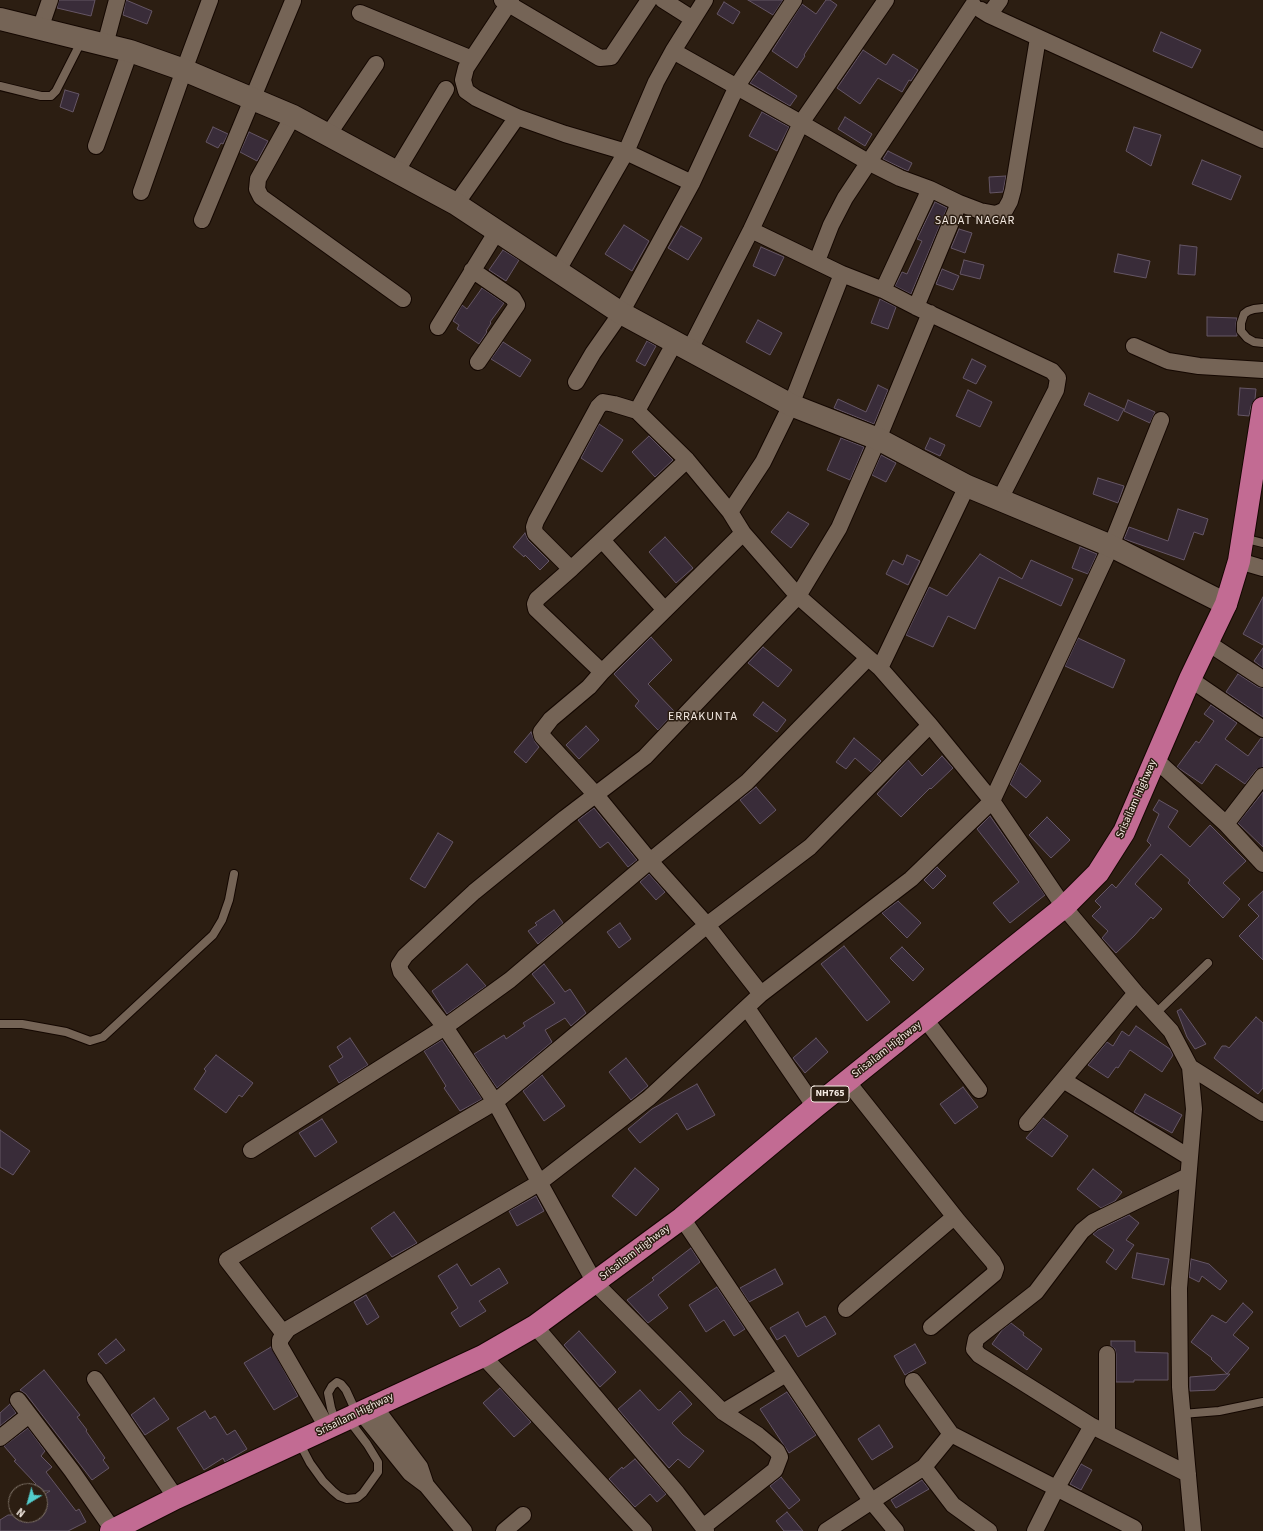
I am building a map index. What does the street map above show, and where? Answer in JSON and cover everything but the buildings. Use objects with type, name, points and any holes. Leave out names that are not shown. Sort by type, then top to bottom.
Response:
[{"type":"highway","name":"Srisailam Highway","points":[[112,1531],[176,1498],[483,1356],[535,1326],[682,1218],[846,1081],[1064,907],[1098,873],[1124,832],[1190,679],[1226,604],[1239,561],[1263,408]]},
{"type":"street","points":[[40,29],[50,0]]},
{"type":"street","points":[[105,45],[117,0]]},
{"type":"street","points":[[142,192],[210,0]]},
{"type":"street","points":[[649,0],[617,50],[611,57],[600,58],[507,1],[466,68],[463,80],[466,91],[476,98],[517,117],[565,134],[626,152],[692,183]]},
{"type":"street","points":[[663,0],[693,19]]},
{"type":"street","points":[[558,270],[626,152],[656,82],[673,51],[705,0]]},
{"type":"street","points":[[576,382],[593,353],[621,313],[692,183],[737,86],[794,0]]},
{"type":"street","points":[[637,411],[682,346],[751,230],[801,122],[886,0]]},
{"type":"street","points":[[989,15],[1000,0]]},
{"type":"street","points":[[202,220],[294,1]]},
{"type":"street","points":[[818,261],[831,224],[845,198],[968,3],[989,15],[1038,38],[1263,140]]},
{"type":"street","points":[[360,12],[472,59]]},
{"type":"street","points":[[0,19],[130,51],[184,70],[293,116],[456,204],[621,313],[791,405],[878,439],[967,486],[1111,546],[1226,604]]},
{"type":"street","points":[[673,51],[801,122],[868,162],[900,178],[930,189],[959,203],[980,211],[996,214],[1005,210],[1010,201],[1038,38]]},
{"type":"street","points":[[96,146],[130,51]]},
{"type":"street","points":[[328,135],[376,64]]},
{"type":"street","points":[[396,172],[446,89]]},
{"type":"street","points":[[293,116],[258,179],[257,189],[261,197],[403,299]]},
{"type":"street","points":[[456,204],[517,117]]},
{"type":"street","points":[[883,290],[930,189]]},
{"type":"street","points":[[535,1326],[677,1493],[705,1529],[775,1470],[779,1463],[780,1457],[778,1451],[723,1412],[595,1283],[495,1102],[445,1027],[401,972],[399,964],[401,960],[474,892],[645,757],[798,596],[839,528],[878,439],[959,203]]},
{"type":"street","points":[[751,230],[818,261],[842,274],[883,290],[1052,371],[1058,378],[1056,390],[1000,499]]},
{"type":"street","points":[[438,327],[496,231]]},
{"type":"street","points":[[472,270],[513,298],[517,305],[478,362]]},
{"type":"street","points":[[730,512],[763,462],[791,405],[842,274]]},
{"type":"street","points":[[1134,346],[1168,361],[1199,366],[1263,370]]},
{"type":"street","points":[[571,569],[535,533],[534,527],[536,521],[598,407],[604,402],[637,411],[687,460],[730,512],[742,532],[798,596],[880,668],[930,725],[992,801],[1064,907],[1136,993],[1171,1031],[1190,1067],[1194,1109],[1179,1288],[1180,1387],[1193,1531]]},
{"type":"street","points":[[464,1531],[426,1485],[410,1473],[351,1417],[280,1346],[280,1340],[288,1329],[539,1183],[649,1098],[761,994],[911,879],[992,801],[1111,546],[1161,420]]},
{"type":"street","points":[[602,672],[536,609],[535,604],[537,599],[687,460]]},
{"type":"street","points":[[880,668],[967,486]]},
{"type":"street","points":[[742,532],[602,672],[589,687],[551,719],[541,732],[542,736],[596,795],[650,861],[707,925],[761,994]]},
{"type":"street","points":[[602,540],[665,610]]},
{"type":"street","points":[[1239,561],[1263,568]]},
{"type":"street","points":[[1208,643],[1263,679]]},
{"type":"street","points":[[251,1150],[445,1027],[510,980],[650,861],[747,782],[868,658]]},
{"type":"street","points":[[1190,679],[1263,729]]},
{"type":"street","points":[[284,1334],[227,1260],[495,1102],[707,925],[810,847],[930,725]]},
{"type":"street","points":[[1155,759],[1226,824],[1263,864]]},
{"type":"street","points":[[1226,824],[1263,776]]},
{"type":"street","points":[[1027,1123],[1136,993]]},
{"type":"street","points":[[747,1008],[815,1107]]},
{"type":"street","points":[[925,1019],[979,1090]]},
{"type":"street","points":[[1190,1067],[1263,1113]]},
{"type":"street","points":[[1063,1080],[1190,1157]]},
{"type":"street","points":[[846,1081],[954,1217],[993,1262],[996,1268],[994,1274],[931,1327]]},
{"type":"street","points":[[1188,1176],[1093,1222],[1082,1231],[1036,1292],[976,1339],[974,1349],[979,1354],[1092,1426],[1188,1474]]},
{"type":"street","points":[[846,1309],[954,1217]]},
{"type":"street","points":[[682,1218],[872,1502],[896,1531]]},
{"type":"street","points":[[1107,1354],[1107,1433]]},
{"type":"street","points":[[483,1356],[644,1531]]},
{"type":"street","points":[[723,1412],[786,1374]]},
{"type":"street","points":[[95,1379],[176,1498]]},
{"type":"street","points":[[913,1381],[951,1434],[1134,1528]]},
{"type":"street","points":[[18,1400],[72,1470],[112,1531]]},
{"type":"street","points":[[0,1438],[29,1415]]},
{"type":"street","points":[[1035,1531],[1056,1489],[1092,1426]]},
{"type":"street","points":[[826,1531],[924,1467],[951,1434]]},
{"type":"street","points":[[924,1467],[953,1506],[989,1531]]},
{"type":"street","points":[[504,1531],[523,1515]]},
{"type":"lane","points":[[0,86],[41,96],[51,96],[56,91],[82,39]]},
{"type":"lane","points":[[1263,308],[1254,309],[1244,314],[1241,323],[1241,331],[1247,338],[1254,342],[1263,344]]},
{"type":"lane","points":[[1242,538],[1263,543]]},
{"type":"lane","points":[[0,1024],[22,1024],[66,1032],[90,1041],[103,1037],[213,935],[222,920],[229,900],[234,874]]},
{"type":"lane","points":[[1155,1014],[1208,963]]},
{"type":"lane","points":[[1182,1414],[1219,1411],[1263,1402]]},
{"type":"lane","points":[[299,1442],[310,1463],[323,1481],[333,1491],[339,1496],[347,1499],[357,1498],[363,1493],[378,1472],[378,1462],[351,1417]]},
{"type":"district","name":"SADAT NAGAR","points":[[975,221]]},
{"type":"district","name":"ERRAKUNTA","points":[[703,717]]}]
